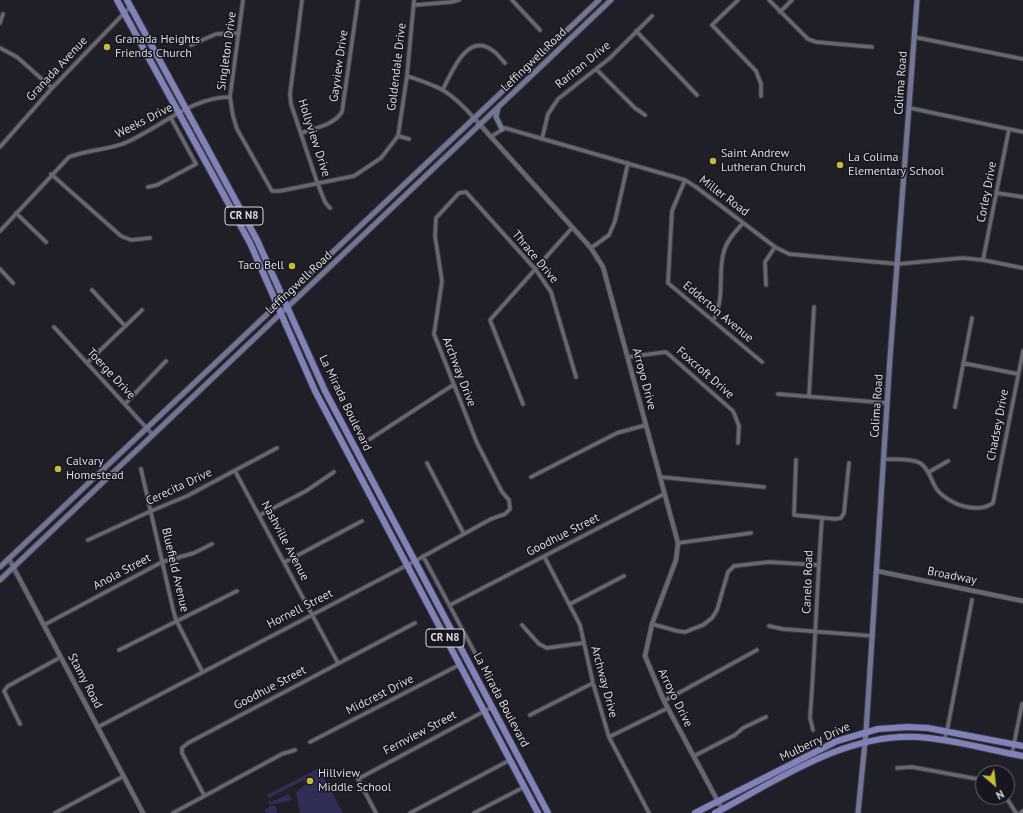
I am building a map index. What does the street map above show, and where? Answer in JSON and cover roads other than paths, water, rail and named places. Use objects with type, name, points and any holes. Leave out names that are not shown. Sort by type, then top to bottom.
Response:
[{"type":"main road","name":"La Mirada Boulevard","points":[[117,0],[250,243],[315,391],[538,813]]},
{"type":"main road","name":"La Mirada Boulevard","points":[[127,0],[257,240],[325,391],[548,813]]},
{"type":"main road","name":"Leffingwell Road","points":[[0,567],[599,0]]},
{"type":"main road","name":"Leffingwell Road","points":[[0,580],[611,0]]},
{"type":"main road","name":"Colima Road","points":[[858,813],[873,636],[883,459],[917,0]]},
{"type":"main road","points":[[499,107],[496,117],[502,128]]},
{"type":"main road","name":"Mulberry Drive","points":[[695,813],[837,741],[866,732],[908,726],[948,731],[1023,746]]},
{"type":"main road","name":"Mulberry Drive","points":[[715,813],[816,760],[865,742],[887,738],[918,737],[944,740],[1023,756]]},
{"type":"street","name":"Singleton Drive","points":[[243,0],[230,97],[237,129],[272,191],[280,191],[318,182]]},
{"type":"street","name":"Hollyview Drive","points":[[302,0],[290,94],[291,104],[325,202],[330,208]]},
{"type":"street","name":"Gayview Drive","points":[[301,132],[331,122],[338,118],[342,112],[358,0]]},
{"type":"street","points":[[414,2],[451,2],[459,0]]},
{"type":"street","points":[[512,0],[540,30]]},
{"type":"street","points":[[738,0],[712,25],[756,71],[761,84],[761,96]]},
{"type":"street","points":[[769,0],[808,39],[816,42],[872,47]]},
{"type":"street","points":[[780,12],[792,0]]},
{"type":"street","name":"Goldendale Drive","points":[[318,182],[354,176],[381,158],[398,136],[407,76],[414,2]]},
{"type":"street","name":"Granada Avenue","points":[[0,147],[52,88],[130,6]]},
{"type":"street","points":[[0,23],[3,14]]},
{"type":"street","name":"Raritan Drive","points":[[542,139],[548,114],[558,99],[610,58],[652,16]]},
{"type":"street","points":[[636,31],[697,95]]},
{"type":"street","points":[[191,45],[216,34],[239,33]]},
{"type":"street","points":[[914,37],[1023,59]]},
{"type":"street","points":[[443,89],[462,55],[475,46],[485,46],[492,50],[505,64]]},
{"type":"street","points":[[0,48],[17,56],[52,88]]},
{"type":"street","points":[[596,69],[635,108],[645,115]]},
{"type":"street","name":"Arroyo Drive","points":[[407,76],[443,89],[460,102],[492,136],[590,248],[603,267],[678,543],[676,560],[652,624],[645,656],[664,701],[722,809]]},
{"type":"street","name":"Weeks Drive","points":[[0,231],[51,174],[69,157],[80,152],[111,147],[126,142],[204,101],[219,97],[230,97]]},
{"type":"street","points":[[910,108],[1010,128],[1023,132]]},
{"type":"street","points":[[148,187],[157,185],[196,164],[171,118]]},
{"type":"street","points":[[492,136],[502,128]]},
{"type":"street","name":"Miller Road","points":[[502,128],[685,180],[775,247],[788,254],[898,264],[962,258],[983,260],[1023,268]]},
{"type":"street","name":"Corley Drive","points":[[983,260],[1010,128]]},
{"type":"street","points":[[398,136],[409,139]]},
{"type":"street","points":[[590,248],[609,235],[615,221],[628,163]]},
{"type":"street","points":[[51,174],[121,236],[132,240],[150,238]]},
{"type":"street","name":"Edderton Avenue","points":[[685,180],[672,211],[668,283],[762,362]]},
{"type":"street","name":"Thrace Drive","points":[[459,193],[466,192],[536,270],[551,292],[576,377]]},
{"type":"street","name":"Archway Drive","points":[[459,193],[436,218],[435,236],[442,281],[434,334],[477,443],[502,492],[509,500],[510,509]]},
{"type":"street","points":[[997,193],[1023,196]]},
{"type":"street","points":[[16,213],[46,242]]},
{"type":"street","points":[[714,321],[719,310],[724,252],[728,241],[743,223]]},
{"type":"street","points":[[524,404],[490,320],[572,228]]},
{"type":"street","points":[[766,285],[765,262],[775,247]]},
{"type":"street","points":[[0,269],[13,283]]},
{"type":"street","points":[[92,290],[125,326]]},
{"type":"street","points":[[809,396],[814,307]]},
{"type":"street","points":[[87,363],[142,310]]},
{"type":"street","points":[[955,407],[972,318]]},
{"type":"street","name":"Toerge Drive","points":[[54,327],[153,435]]},
{"type":"street","name":"Chadsey Drive","points":[[929,472],[939,491],[959,506],[986,508],[993,503],[1023,351]]},
{"type":"street","name":"Foxcroft Drive","points":[[628,357],[666,352],[734,411],[739,426],[738,443]]},
{"type":"street","points":[[125,404],[166,362]]},
{"type":"street","points":[[963,363],[1018,374]]},
{"type":"street","points":[[370,438],[453,385]]},
{"type":"street","points":[[778,394],[887,403]]},
{"type":"street","points":[[531,477],[617,433],[646,425]]},
{"type":"street","name":"Cerecita Drive","points":[[88,540],[150,511],[187,496],[277,448]]},
{"type":"street","points":[[883,459],[915,461],[922,464],[929,472],[948,461]]},
{"type":"street","points":[[796,460],[794,515],[822,518],[841,518],[844,513],[849,462]]},
{"type":"street","points":[[427,463],[464,534]]},
{"type":"street","name":"Bluefield Avenue","points":[[141,469],[176,620],[202,671]]},
{"type":"street","name":"Nashville Avenue","points":[[235,471],[260,515],[338,663]]},
{"type":"street","points":[[260,515],[306,491],[334,472]]},
{"type":"street","points":[[660,477],[764,487]]},
{"type":"street","name":"Goodhue Street","points":[[450,606],[664,494]]},
{"type":"street","name":"Hornell Street","points":[[98,727],[202,671],[415,561],[491,519],[505,514],[510,509]]},
{"type":"street","name":"Canelo Road","points":[[813,730],[810,718],[817,632],[818,565],[822,518]]},
{"type":"street","points":[[285,562],[362,521]]},
{"type":"street","points":[[678,543],[751,533]]},
{"type":"street","name":"Anola Street","points":[[44,625],[162,562],[194,553],[212,544]]},
{"type":"street","name":"La Mirada Boulevard","points":[[423,556],[475,653]]},
{"type":"street","name":"Archway Drive","points":[[544,556],[580,625],[593,683],[609,737],[649,813]]},
{"type":"street","name":"Stamy Road","points":[[9,559],[143,813]]},
{"type":"street","points":[[652,624],[686,632],[703,625],[712,618],[717,610],[728,572],[734,566],[770,562],[818,565]]},
{"type":"street","name":"Broadway","points":[[877,572],[1023,601]]},
{"type":"street","points":[[570,604],[624,576]]},
{"type":"street","points":[[119,650],[176,620],[237,591]]},
{"type":"street","points":[[944,740],[948,731],[972,600]]},
{"type":"street","name":"Goodhue Street","points":[[204,796],[182,753],[182,748],[188,743],[415,623]]},
{"type":"street","points":[[522,625],[539,644],[547,648],[583,643]]},
{"type":"street","points":[[769,626],[817,632],[873,636]]},
{"type":"street","points":[[664,701],[757,650]]},
{"type":"street","points":[[20,724],[4,691],[8,686],[61,657]]},
{"type":"street","name":"Midcrest Drive","points":[[310,742],[459,665]]},
{"type":"street","points":[[530,715],[593,683]]},
{"type":"street","points":[[1012,754],[1022,704]]},
{"type":"street","name":"Fernview Street","points":[[376,813],[358,779],[492,707]]},
{"type":"street","points":[[609,737],[668,708]]},
{"type":"street","points":[[694,756],[735,735],[743,728],[766,717]]},
{"type":"street","points":[[173,813],[282,754],[295,750]]},
{"type":"street","points":[[410,813],[510,760]]},
{"type":"street","points":[[896,768],[912,767],[975,779]]},
{"type":"street","points":[[55,813],[124,776]]},
{"type":"street","points":[[474,813],[524,787]]},
{"type":"place","name":"Granada Heights Friends Church","points":[[107,47]]},
{"type":"place","name":"Saint Andrew Lutheran Church","points":[[713,161]]},
{"type":"place","name":"La Colima Elementary School","points":[[840,165]]},
{"type":"place","name":"Taco Bell","points":[[292,266]]},
{"type":"place","name":"Calvary Homestead","points":[[58,469]]},
{"type":"place","name":"Hillview Middle School","points":[[310,781]]}]
